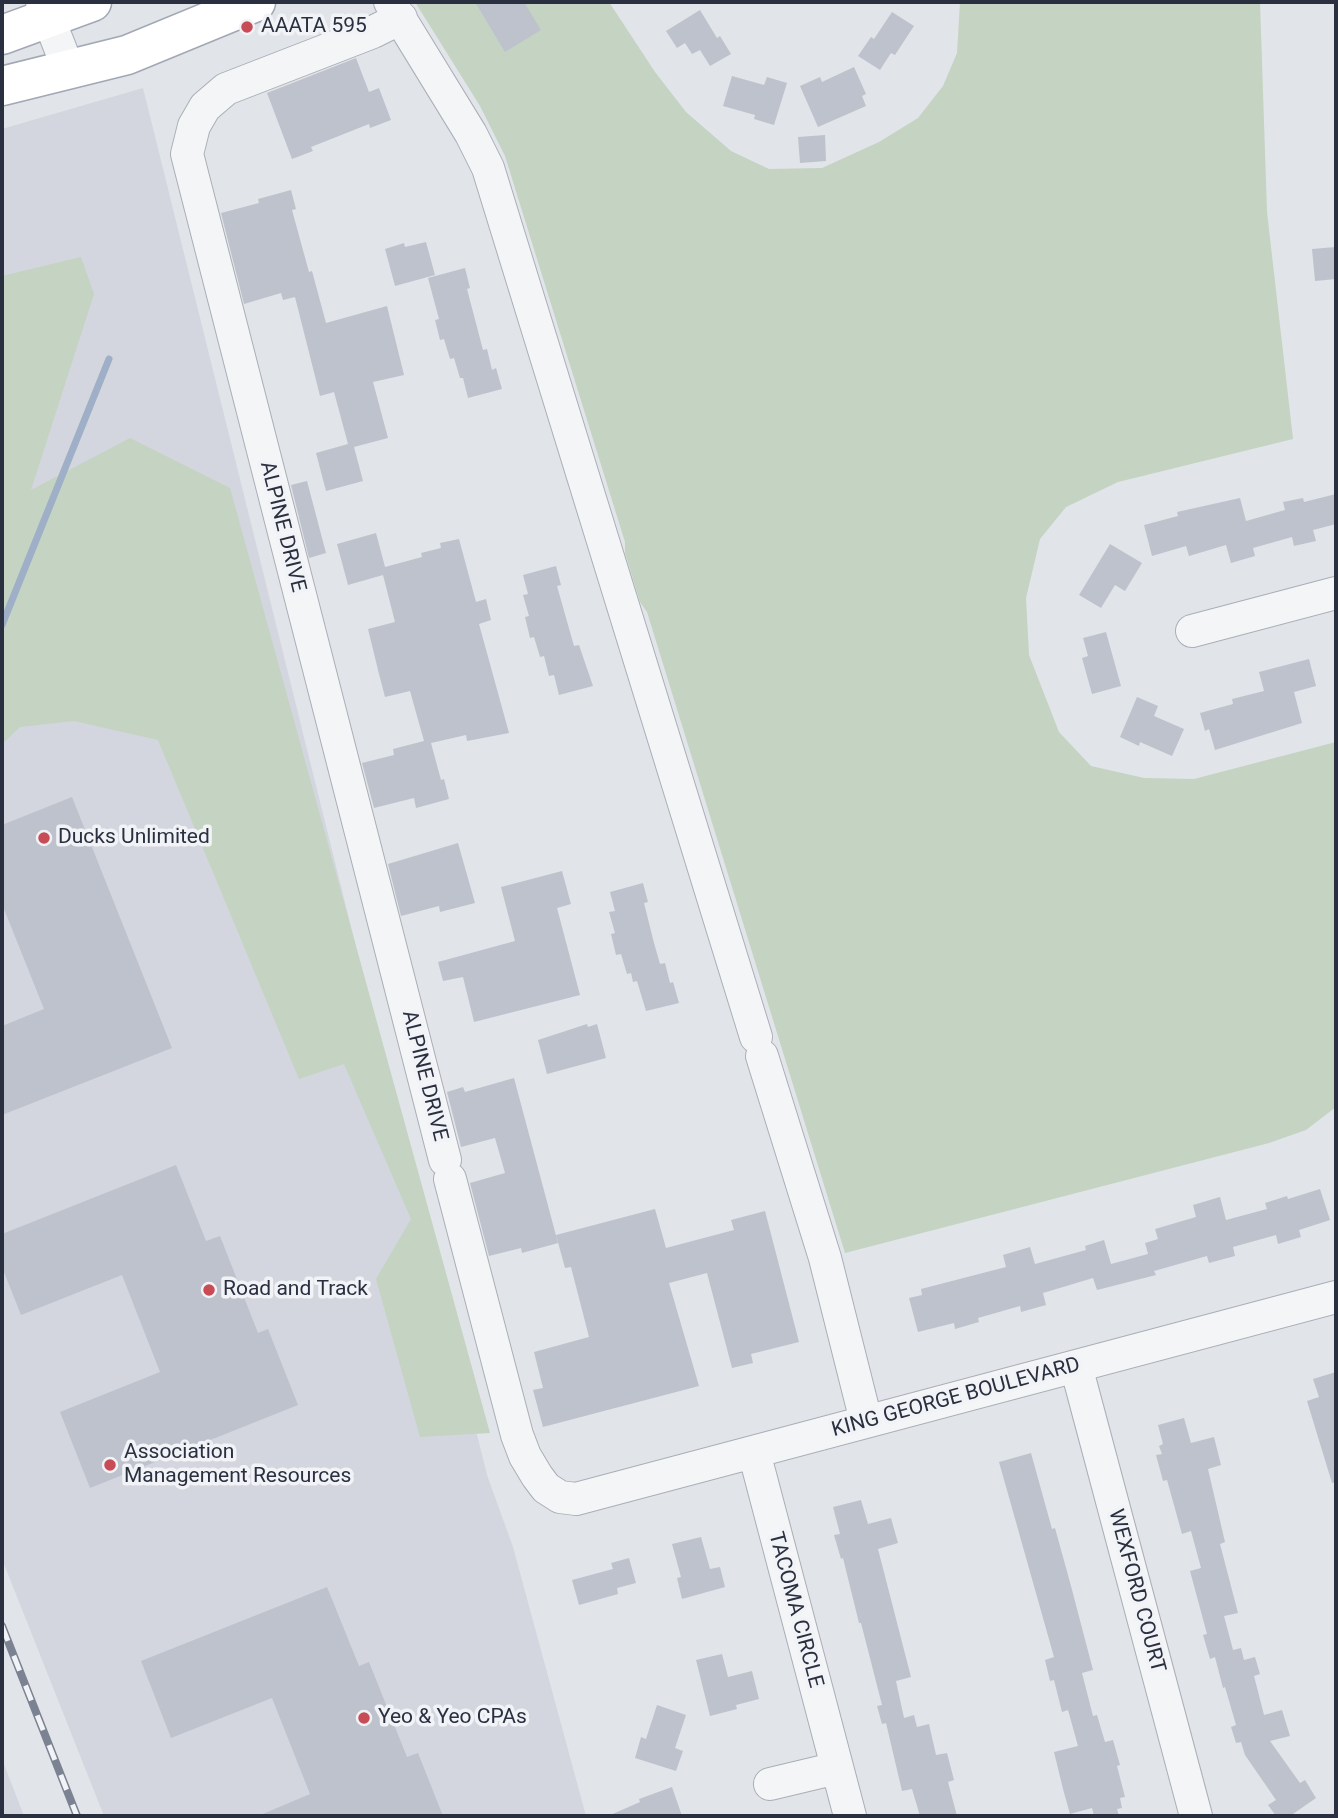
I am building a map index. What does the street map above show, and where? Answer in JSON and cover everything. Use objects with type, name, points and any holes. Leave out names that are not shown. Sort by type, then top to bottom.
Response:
[{"type":"main road","points":[[2,35],[45,10],[92,2]]},
{"type":"main road","points":[[2,86],[127,55],[256,2]]},
{"type":"street","points":[[45,10],[68,68]]},
{"type":"street","name":"ALPINE DRIVE","points":[[576,1499],[560,1497],[546,1488],[525,1457],[517,1436],[187,154],[194,126],[205,107],[226,89],[373,32],[396,10],[488,167],[825,1258],[866,1421]]},
{"type":"street","points":[[1192,631],[1336,593]]},
{"type":"street","name":"KING GEORGE BOULEVARD","points":[[576,1499],[1336,1297]]},
{"type":"street","name":"WEXFORD COURT","points":[[1076,1366],[1196,1816]]},
{"type":"street","name":"TACOMA CIRCLE","points":[[754,1452],[850,1816]]},
{"type":"street","points":[[770,1784],[837,1768]]},
{"type":"shaded area","points":[[143,88],[487,1475],[513,1547],[586,1816],[104,1816],[2,1559],[2,129]]},
{"type":"shaded area","points":[[2,1759],[24,1816],[2,1816]]},
{"type":"green space","points":[[415,2],[609,2],[655,72],[686,112],[731,151],[769,169],[822,168],[879,142],[918,118],[943,86],[957,53],[960,2],[1260,2],[1267,212],[1293,439],[1118,482],[1066,507],[1040,539],[1026,598],[1029,655],[1059,732],[1091,766],[1144,778],[1194,779],[1336,742],[1336,1107],[1306,1130],[1269,1143],[845,1253],[647,612],[640,602],[625,553],[625,542],[505,156],[480,106]]},
{"type":"green space","points":[[81,257],[94,294],[31,490],[130,438],[230,488],[490,1433],[420,1437],[376,1279],[411,1219],[344,1064],[299,1079],[158,740],[74,721],[20,727],[2,744],[2,276]]},
{"type":"building","points":[[475,2],[524,2],[541,30],[505,52]]},
{"type":"building","points":[[700,10],[717,38],[720,36],[731,54],[710,66],[700,50],[692,54],[685,43],[677,48],[666,31]]},
{"type":"building","points":[[892,12],[914,26],[895,55],[891,53],[880,70],[858,56],[871,37],[874,39]]},
{"type":"building","points":[[356,58],[369,92],[379,88],[391,120],[370,128],[369,124],[311,147],[313,151],[292,159],[267,93]]},
{"type":"building","points":[[854,67],[866,94],[862,96],[866,106],[818,127],[800,86],[820,77],[822,82]]},
{"type":"building","points":[[732,76],[764,85],[767,77],[787,83],[774,125],[754,119],[755,115],[723,106]]},
{"type":"building","points":[[825,135],[826,161],[800,163],[798,137]]},
{"type":"building","points":[[291,190],[296,209],[292,210],[326,323],[387,306],[404,375],[373,382],[388,438],[354,447],[363,481],[326,491],[316,453],[348,444],[334,392],[320,396],[295,297],[283,300],[281,293],[244,304],[221,213],[259,203],[258,199]]},
{"type":"building","points":[[426,242],[435,275],[395,286],[385,249],[404,243],[405,247]]},
{"type":"building","points":[[1336,247],[1336,279],[1315,281],[1312,249]]},
{"type":"building","points":[[465,268],[470,288],[467,289],[483,350],[487,349],[492,370],[496,368],[502,389],[468,398],[454,358],[450,359],[444,339],[440,340],[435,320],[439,319],[428,278]]},
{"type":"building","points":[[307,481],[326,553],[309,558],[291,485]]},
{"type":"building","points":[[1336,494],[1336,524],[1313,530],[1316,541],[1294,546],[1292,537],[1253,548],[1255,556],[1231,563],[1226,545],[1189,556],[1186,546],[1152,556],[1144,525],[1178,516],[1177,512],[1240,498],[1246,521],[1285,510],[1283,502],[1303,498],[1304,502]]},
{"type":"building","points":[[376,533],[385,567],[422,557],[421,553],[441,548],[440,543],[459,539],[476,602],[486,599],[491,620],[479,624],[509,733],[467,741],[466,735],[431,743],[449,799],[416,808],[414,798],[374,808],[362,763],[394,755],[393,749],[424,741],[410,691],[385,697],[379,674],[368,629],[395,622],[383,575],[348,585],[337,544]]},
{"type":"building","points":[[1110,544],[1142,563],[1125,591],[1115,585],[1101,608],[1079,595]]},
{"type":"building","points":[[556,566],[561,585],[557,586],[574,646],[579,645],[593,686],[559,695],[554,675],[549,676],[544,656],[540,657],[534,637],[530,638],[525,617],[529,616],[523,595],[528,594],[523,575]]},
{"type":"building","points":[[1106,632],[1121,686],[1092,694],[1082,658],[1088,656],[1083,638]]},
{"type":"building","points":[[1309,659],[1316,686],[1294,692],[1302,723],[1215,750],[1209,729],[1205,731],[1200,713],[1233,704],[1232,699],[1264,691],[1259,672]]},
{"type":"building","points":[[1137,697],[1158,706],[1154,716],[1184,729],[1172,756],[1140,742],[1139,746],[1120,737]]},
{"type":"building","points":[[72,797],[172,1048],[2,1115],[2,1026],[44,1009],[2,904],[2,825]]},
{"type":"building","points":[[458,843],[475,903],[440,912],[439,906],[401,916],[388,864]]},
{"type":"building","points":[[562,871],[571,904],[557,908],[580,995],[474,1022],[463,977],[443,981],[438,962],[515,941],[501,887]]},
{"type":"building","points":[[643,883],[648,902],[644,903],[660,964],[665,963],[679,1003],[646,1011],[637,981],[633,982],[631,973],[627,974],[621,954],[616,955],[611,934],[615,933],[609,912],[615,911],[610,892]]},
{"type":"building","points":[[587,1024],[588,1027],[597,1024],[606,1058],[547,1074],[538,1040]]},
{"type":"building","points":[[514,1078],[558,1243],[522,1253],[521,1248],[489,1256],[470,1183],[505,1173],[495,1138],[461,1147],[447,1092],[463,1087],[465,1092]]},
{"type":"building","points":[[176,1165],[206,1241],[220,1236],[258,1333],[268,1329],[298,1405],[90,1488],[60,1412],[160,1372],[122,1275],[21,1315],[2,1267],[2,1234]]},
{"type":"building","points":[[1320,1189],[1330,1220],[1299,1230],[1301,1237],[1278,1244],[1276,1235],[1233,1247],[1235,1256],[1209,1263],[1207,1256],[1154,1271],[1156,1275],[1097,1290],[1093,1278],[1043,1293],[1046,1305],[1021,1312],[1020,1306],[978,1318],[979,1322],[955,1329],[954,1323],[918,1332],[909,1298],[922,1295],[921,1289],[1006,1267],[1003,1255],[1030,1247],[1035,1264],[1086,1250],[1085,1246],[1104,1240],[1111,1264],[1148,1254],[1145,1243],[1158,1239],[1155,1229],[1196,1217],[1193,1205],[1220,1197],[1226,1220],[1267,1209],[1265,1203]]},
{"type":"building","points":[[655,1209],[666,1248],[734,1230],[731,1220],[765,1211],[799,1342],[751,1354],[753,1363],[732,1368],[707,1273],[669,1283],[699,1386],[543,1427],[533,1390],[543,1388],[534,1352],[589,1337],[571,1267],[565,1268],[556,1235]]},
{"type":"building","points":[[1336,1372],[1336,1482],[1332,1483],[1307,1401],[1319,1397],[1313,1379]]},
{"type":"building","points":[[1184,1418],[1191,1443],[1214,1437],[1221,1465],[1208,1469],[1225,1542],[1220,1544],[1238,1613],[1224,1616],[1233,1650],[1241,1648],[1244,1660],[1255,1657],[1260,1674],[1254,1676],[1264,1715],[1282,1710],[1290,1736],[1270,1741],[1300,1783],[1305,1780],[1316,1798],[1290,1816],[1276,1816],[1268,1805],[1276,1800],[1245,1755],[1241,1742],[1236,1743],[1231,1727],[1236,1725],[1225,1687],[1223,1688],[1215,1657],[1210,1659],[1203,1635],[1207,1634],[1190,1571],[1201,1568],[1191,1531],[1182,1534],[1167,1480],[1163,1481],[1156,1455],[1162,1454],[1159,1446],[1163,1444],[1158,1425]]},
{"type":"building","points":[[1031,1453],[1052,1529],[1055,1528],[1093,1670],[1082,1673],[1093,1716],[1097,1715],[1105,1742],[1113,1740],[1120,1765],[1117,1766],[1125,1797],[1120,1798],[1122,1808],[1117,1809],[1119,1816],[1094,1816],[1092,1808],[1070,1814],[1054,1752],[1078,1746],[1068,1710],[1062,1712],[1054,1680],[1050,1681],[1045,1660],[1054,1657],[999,1462]]},
{"type":"building","points":[[861,1500],[868,1524],[891,1518],[898,1543],[878,1549],[911,1677],[896,1681],[904,1718],[914,1715],[917,1727],[929,1724],[936,1755],[947,1753],[954,1780],[948,1782],[957,1816],[920,1816],[912,1789],[902,1791],[886,1723],[882,1724],[877,1706],[882,1705],[861,1623],[834,1535],[840,1534],[833,1507]]},
{"type":"building","points":[[701,1537],[710,1569],[720,1567],[725,1587],[682,1599],[677,1578],[681,1577],[672,1544]]},
{"type":"building","points":[[629,1558],[636,1583],[617,1588],[618,1594],[579,1605],[572,1580],[613,1569],[611,1563]]},
{"type":"building","points":[[327,1587],[359,1666],[369,1662],[407,1757],[418,1753],[443,1816],[258,1816],[310,1794],[272,1698],[171,1738],[141,1661]]},
{"type":"building","points":[[722,1654],[728,1677],[752,1671],[759,1699],[736,1705],[737,1709],[710,1716],[696,1660]]},
{"type":"building","points":[[657,1705],[686,1715],[675,1748],[683,1751],[676,1771],[635,1758],[641,1737],[646,1739]]},
{"type":"building","points":[[672,1787],[682,1816],[608,1816],[640,1802],[639,1799]]},
{"type":"waterway","points":[[2,625],[109,359]]},
{"type":"railway","points":[[2,1626],[77,1816]]},
{"type":"place","name":"AAATA 595","points":[[247,27]]},
{"type":"place","name":"Ducks Unlimited","points":[[44,838]]},
{"type":"place","name":"Road and Track","points":[[209,1290]]},
{"type":"place","name":"Association Management Resources","points":[[110,1465]]},
{"type":"place","name":"Yeo & Yeo CPAs","points":[[364,1718]]}]
